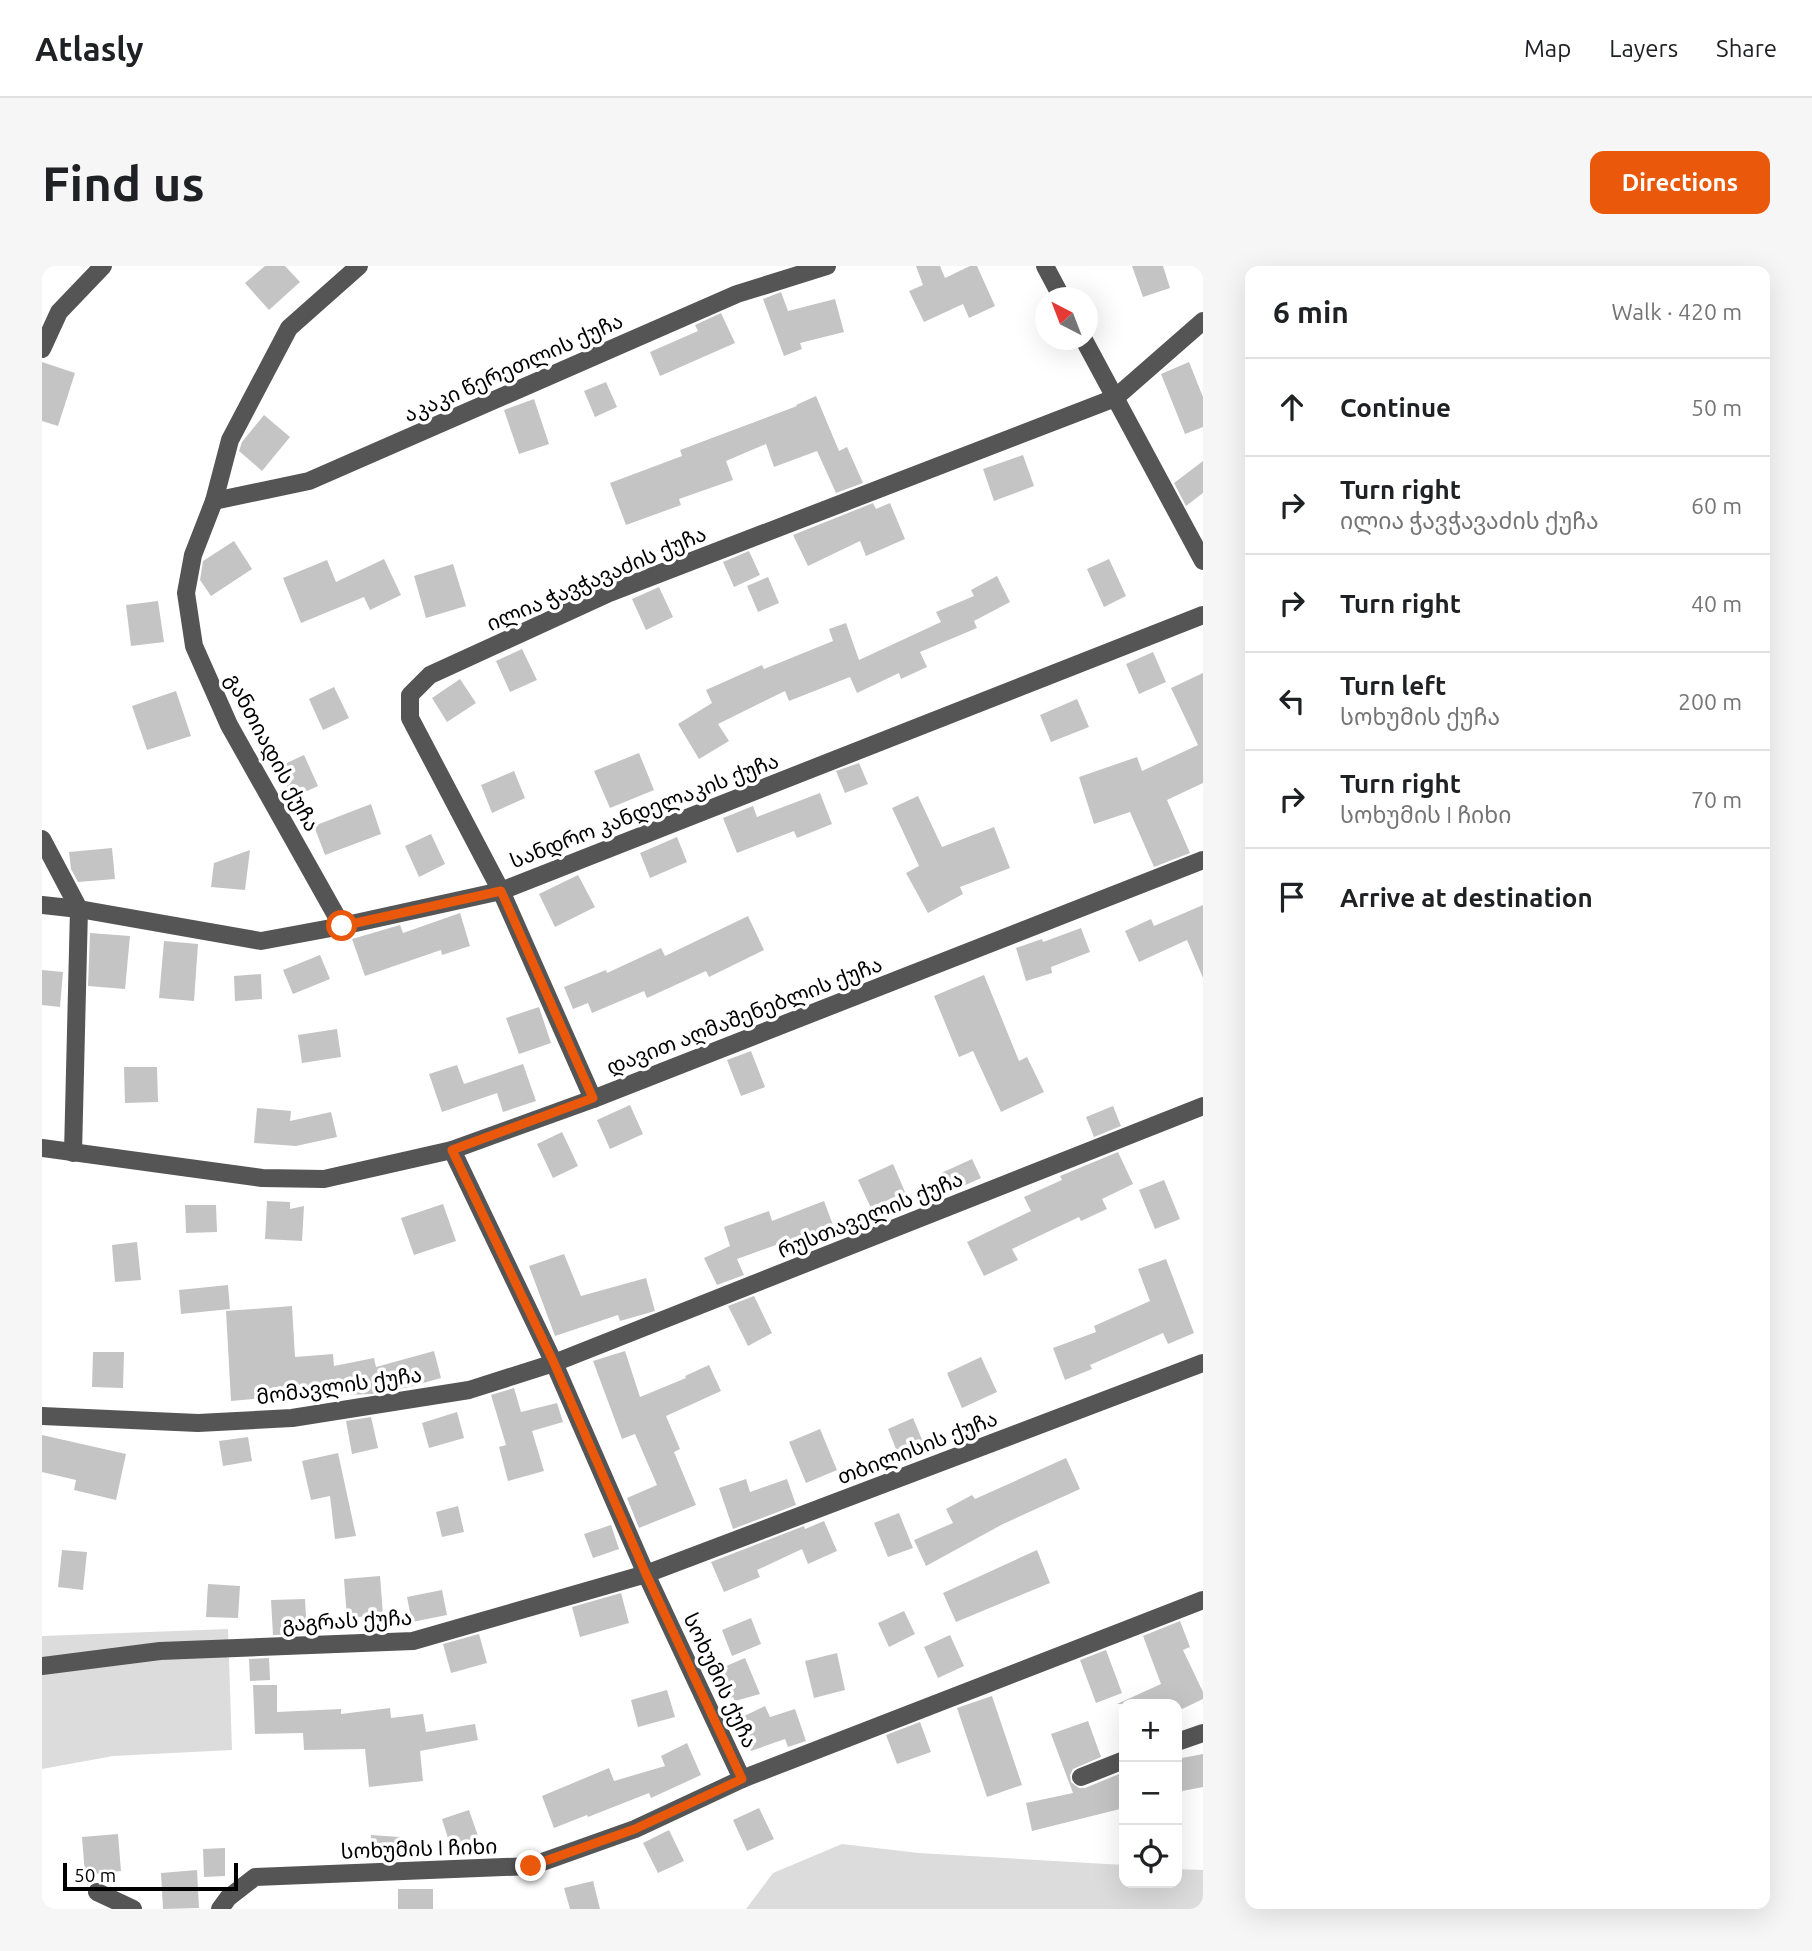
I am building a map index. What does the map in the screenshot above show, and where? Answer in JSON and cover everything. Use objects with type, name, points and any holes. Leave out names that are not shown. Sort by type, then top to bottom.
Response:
[{"type":"street","points":[[42,349],[59,312],[103,266]]},
{"type":"street","name":"განთიადის ქუჩა","points":[[342,926],[229,725],[194,646],[186,593],[193,555],[214,502],[230,440],[289,328],[359,266]]},
{"type":"street","name":"აკაკი წერეთლის ქუჩა","points":[[214,502],[309,481],[737,294],[827,266]]},
{"type":"street","points":[[1045,266],[1056,287]]},
{"type":"street","name":"ილია ჭავჭავაძის ქუჩა","points":[[593,1098],[501,891],[410,718],[410,695],[430,675],[609,593],[1115,398],[1203,321]]},
{"type":"street","points":[[1089,350],[1203,561]]},
{"type":"street","name":"სანდრო კანდელაკის ქუჩა","points":[[42,905],[261,941],[501,891],[1203,615]]},
{"type":"street","points":[[42,839],[79,909],[73,1153]]},
{"type":"street","name":"დავით აღმაშენებლის ქუჩა","points":[[42,1149],[262,1178],[324,1179],[452,1150],[593,1098],[1203,860]]},
{"type":"street","name":"რუსთაველის ქუჩა","points":[[554,1363],[1203,1106]]},
{"type":"street","name":"სოხუმის ქუჩა","points":[[452,1150],[554,1363],[646,1574],[742,1779],[1203,1600]]},
{"type":"street","name":"მომავლის ქუჩა","points":[[42,1416],[198,1423],[292,1418],[469,1390],[554,1363]]},
{"type":"street","name":"თბილისის ქუჩა","points":[[646,1574],[1203,1363]]},
{"type":"street","name":"გაგრას ქუჩა","points":[[42,1666],[160,1651],[413,1642],[646,1574]]},
{"type":"street","points":[[1182,1740],[1203,1732]]},
{"type":"street","points":[[1081,1777],[1119,1762]]},
{"type":"street","name":"სოხუმის I ჩიხი","points":[[220,1909],[228,1898],[255,1878],[531,1866],[635,1829],[742,1779]]},
{"type":"street","points":[[97,1892],[133,1909]]},
{"type":"shaded area","points":[[228,1629],[232,1750],[113,1756],[42,1769],[42,1636]]},
{"type":"shaded area","points":[[842,1844],[919,1853],[1119,1865],[1119,1888],[1182,1888],[1182,1869],[1203,1870],[1203,1909],[746,1909],[773,1873]]},
{"type":"building","points":[[265,266],[285,266],[300,282],[269,310],[245,283]]},
{"type":"building","points":[[916,266],[940,266],[945,278],[970,266],[977,266],[995,306],[969,318],[963,304],[924,322],[909,291],[923,285]]},
{"type":"building","points":[[1132,266],[1163,266],[1170,288],[1143,297]]},
{"type":"building","points":[[781,292],[788,311],[835,299],[844,332],[800,343],[802,349],[784,356],[763,299]]},
{"type":"building","points":[[721,313],[735,343],[660,376],[650,352],[698,331],[695,325]]},
{"type":"building","points":[[42,362],[75,373],[58,426],[42,421]]},
{"type":"building","points":[[1189,362],[1203,397],[1203,427],[1185,434],[1161,374]]},
{"type":"building","points":[[606,382],[617,407],[595,417],[584,391]]},
{"type":"building","points":[[816,396],[839,451],[847,447],[863,483],[836,493],[817,451],[774,467],[766,444],[726,461],[733,480],[679,499],[681,505],[626,525],[610,483],[682,456],[680,450],[797,406]]},
{"type":"building","points":[[534,399],[549,444],[519,454],[504,410]]},
{"type":"building","points":[[264,415],[290,437],[262,471],[239,451],[242,442]]},
{"type":"building","points":[[1023,455],[1034,486],[994,501],[983,469]]},
{"type":"building","points":[[1203,461],[1203,493],[1186,506],[1174,483]]},
{"type":"building","points":[[873,503],[876,509],[890,503],[905,539],[866,556],[860,541],[808,566],[793,535]]},
{"type":"building","points":[[234,541],[252,569],[211,596],[200,580],[203,561]]},
{"type":"building","points":[[749,551],[760,575],[734,587],[723,562]]},
{"type":"building","points":[[384,559],[401,595],[370,610],[364,597],[301,623],[283,578],[327,560],[336,582]]},
{"type":"building","points":[[1109,559],[1126,596],[1104,607],[1087,569]]},
{"type":"building","points":[[453,564],[466,606],[426,618],[414,576]]},
{"type":"building","points":[[997,576],[1010,602],[974,621],[977,628],[920,652],[927,667],[901,679],[899,673],[857,693],[850,677],[789,701],[785,691],[718,724],[729,741],[699,759],[678,724],[712,703],[706,690],[762,665],[764,669],[833,641],[829,629],[846,623],[859,660],[941,622],[936,612],[974,596],[971,590]]},
{"type":"building","points":[[768,577],[779,603],[758,612],[747,586]]},
{"type":"building","points":[[659,587],[673,617],[646,630],[632,599]]},
{"type":"building","points":[[158,601],[164,642],[131,646],[126,605]]},
{"type":"building","points":[[522,649],[537,680],[510,692],[496,661]]},
{"type":"building","points":[[1153,652],[1166,682],[1139,694],[1126,664]]},
{"type":"building","points":[[1203,673],[1203,783],[1167,800],[1190,853],[1154,867],[1130,812],[1094,824],[1079,777],[1137,757],[1142,771],[1198,745],[1171,688]]},
{"type":"building","points":[[460,679],[476,703],[447,722],[432,698]]},
{"type":"building","points":[[334,687],[349,718],[323,730],[309,699]]},
{"type":"building","points":[[176,691],[191,736],[147,750],[132,706]]},
{"type":"building","points":[[1077,699],[1089,727],[1051,742],[1040,715]]},
{"type":"building","points":[[639,753],[654,790],[610,808],[594,771]]},
{"type":"building","points":[[304,755],[318,786],[292,798],[278,767]]},
{"type":"building","points":[[859,763],[868,784],[845,793],[836,771]]},
{"type":"building","points":[[514,771],[525,798],[492,813],[481,785]]},
{"type":"building","points":[[820,793],[832,824],[797,838],[794,831],[737,853],[723,818],[753,806],[757,817]]},
{"type":"building","points":[[918,796],[942,847],[994,827],[1010,868],[960,887],[963,894],[928,913],[906,873],[919,866],[892,808]]},
{"type":"building","points":[[371,804],[381,834],[325,855],[314,826]]},
{"type":"building","points":[[431,834],[445,864],[419,877],[405,846]]},
{"type":"building","points":[[677,837],[687,862],[650,878],[640,853]]},
{"type":"building","points":[[112,848],[115,879],[78,882],[71,869],[69,852]]},
{"type":"building","points":[[250,850],[245,890],[211,887],[214,863]]},
{"type":"building","points":[[578,875],[595,907],[555,927],[539,894]]},
{"type":"building","points":[[1203,905],[1203,978],[1187,940],[1139,962],[1125,931],[1151,919],[1154,926]]},
{"type":"building","points":[[460,913],[470,946],[442,955],[441,950],[365,976],[352,939],[400,925],[403,933]]},
{"type":"building","points":[[748,916],[764,950],[709,977],[706,971],[647,998],[644,991],[592,1013],[588,1003],[573,1009],[564,987],[606,970],[607,973],[661,948],[665,956]]},
{"type":"building","points":[[1081,928],[1090,952],[1051,967],[1052,973],[1026,981],[1016,948],[1042,939],[1043,942]]},
{"type":"building","points":[[90,933],[130,936],[125,989],[88,986]]},
{"type":"building","points":[[164,941],[198,944],[194,1001],[159,998]]},
{"type":"building","points":[[320,955],[330,979],[293,994],[283,970]]},
{"type":"building","points":[[42,970],[63,972],[60,1007],[42,1005]]},
{"type":"building","points":[[261,974],[262,999],[235,1001],[234,976]]},
{"type":"building","points":[[984,975],[1019,1061],[1027,1057],[1044,1092],[1001,1112],[973,1051],[959,1057],[934,996]]},
{"type":"building","points":[[539,1007],[551,1043],[519,1054],[506,1018]]},
{"type":"building","points":[[337,1029],[341,1057],[302,1063],[298,1035]]},
{"type":"building","points":[[751,1051],[765,1087],[741,1096],[727,1060]]},
{"type":"building","points":[[523,1064],[536,1101],[503,1112],[497,1093],[442,1112],[429,1074],[457,1065],[464,1084]]},
{"type":"building","points":[[124,1067],[157,1067],[158,1102],[125,1103]]},
{"type":"building","points":[[630,1105],[643,1134],[610,1149],[597,1120]]},
{"type":"building","points":[[1113,1106],[1121,1126],[1094,1137],[1086,1117]]},
{"type":"building","points":[[257,1108],[291,1111],[290,1121],[331,1112],[337,1137],[296,1146],[254,1143]]},
{"type":"building","points":[[562,1132],[578,1166],[553,1178],[537,1144]]},
{"type":"building","points":[[1118,1152],[1133,1184],[1102,1199],[1107,1209],[1081,1221],[1079,1217],[1012,1249],[1018,1260],[984,1276],[967,1242],[1031,1211],[1024,1197],[1062,1180],[1060,1176]]},
{"type":"building","points":[[972,1159],[981,1178],[946,1194],[937,1175]]},
{"type":"building","points":[[893,1164],[905,1192],[871,1208],[858,1180]]},
{"type":"building","points":[[1164,1180],[1180,1219],[1155,1229],[1139,1190]]},
{"type":"building","points":[[267,1201],[290,1202],[290,1209],[304,1206],[302,1241],[265,1239]]},
{"type":"building","points":[[824,1201],[836,1233],[812,1242],[809,1233],[737,1259],[744,1275],[717,1285],[704,1258],[730,1246],[724,1227],[769,1211],[772,1221]]},
{"type":"building","points":[[443,1204],[456,1241],[414,1255],[401,1218]]},
{"type":"building","points":[[185,1205],[216,1205],[217,1232],[186,1233]]},
{"type":"building","points":[[137,1242],[141,1280],[115,1282],[112,1245]]},
{"type":"building","points":[[564,1254],[581,1296],[646,1278],[655,1311],[620,1321],[618,1315],[555,1336],[529,1266]]},
{"type":"building","points":[[1166,1259],[1194,1333],[1168,1344],[1163,1333],[1090,1365],[1092,1369],[1065,1380],[1053,1348],[1096,1332],[1094,1326],[1150,1301],[1138,1269]]},
{"type":"building","points":[[228,1285],[230,1309],[181,1314],[179,1290]]},
{"type":"building","points":[[754,1296],[772,1333],[748,1346],[728,1306]]},
{"type":"building","points":[[292,1306],[295,1357],[333,1354],[334,1366],[374,1358],[376,1367],[434,1351],[441,1378],[372,1394],[341,1395],[340,1391],[231,1401],[226,1311]]},
{"type":"building","points":[[625,1351],[640,1397],[686,1378],[685,1376],[709,1365],[721,1391],[666,1416],[680,1449],[674,1452],[696,1505],[639,1528],[627,1498],[657,1485],[635,1434],[622,1439],[593,1361]]},
{"type":"building","points":[[93,1352],[124,1352],[123,1388],[92,1387]]},
{"type":"building","points":[[981,1357],[997,1392],[962,1408],[947,1373]]},
{"type":"building","points":[[514,1388],[521,1412],[557,1403],[563,1422],[532,1431],[544,1471],[508,1481],[499,1447],[506,1445],[491,1395]]},
{"type":"building","points":[[457,1412],[464,1438],[429,1448],[422,1423]]},
{"type":"building","points":[[371,1417],[378,1448],[352,1454],[346,1421]]},
{"type":"building","points":[[913,1418],[926,1449],[900,1459],[888,1429]]},
{"type":"building","points":[[820,1429],[837,1470],[806,1483],[789,1442]]},
{"type":"building","points":[[42,1435],[126,1454],[116,1500],[74,1490],[76,1480],[42,1472]]},
{"type":"building","points":[[248,1437],[252,1461],[223,1466],[219,1441]]},
{"type":"building","points":[[338,1453],[356,1536],[335,1539],[330,1496],[311,1500],[302,1461]]},
{"type":"building","points":[[1066,1458],[1080,1489],[1003,1524],[926,1566],[914,1540],[953,1523],[946,1509],[972,1495],[975,1499]]},
{"type":"building","points":[[746,1479],[750,1492],[787,1479],[796,1505],[733,1529],[719,1488]]},
{"type":"building","points":[[458,1506],[464,1532],[442,1537],[436,1512]]},
{"type":"building","points":[[899,1513],[913,1548],[888,1557],[874,1523]]},
{"type":"building","points":[[824,1521],[837,1551],[808,1564],[802,1549],[757,1570],[760,1577],[724,1592],[711,1562],[804,1526],[805,1529]]},
{"type":"building","points":[[611,1525],[619,1549],[593,1558],[584,1534]]},
{"type":"building","points":[[62,1550],[87,1552],[83,1590],[58,1587]]},
{"type":"building","points":[[1037,1550],[1050,1583],[956,1622],[943,1593]]},
{"type":"building","points":[[380,1576],[383,1615],[347,1618],[344,1579]]},
{"type":"building","points":[[208,1584],[240,1586],[238,1618],[206,1617]]},
{"type":"building","points":[[442,1590],[447,1615],[412,1622],[407,1597]]},
{"type":"building","points":[[621,1593],[629,1623],[580,1637],[572,1607]]},
{"type":"building","points":[[305,1599],[307,1634],[273,1635],[271,1600]]},
{"type":"building","points":[[904,1611],[915,1634],[889,1647],[878,1623]]},
{"type":"building","points":[[751,1618],[761,1644],[732,1656],[722,1630]]},
{"type":"building","points":[[1180,1621],[1190,1647],[1183,1650],[1203,1692],[1203,1699],[1182,1709],[1182,1699],[1128,1699],[1161,1684],[1143,1636]]},
{"type":"building","points":[[479,1634],[487,1663],[451,1673],[443,1644]]},
{"type":"building","points":[[950,1635],[964,1666],[938,1678],[924,1647]]},
{"type":"building","points":[[1106,1650],[1122,1693],[1096,1703],[1080,1660]]},
{"type":"building","points":[[837,1653],[845,1690],[814,1698],[805,1661]]},
{"type":"building","points":[[269,1658],[270,1680],[250,1681],[249,1659]]},
{"type":"building","points":[[745,1658],[760,1694],[735,1701],[733,1697],[724,1701],[712,1672]]},
{"type":"building","points":[[253,1685],[277,1685],[277,1712],[341,1709],[341,1714],[390,1708],[391,1718],[423,1714],[426,1732],[475,1724],[478,1740],[420,1751],[423,1781],[369,1787],[365,1749],[304,1750],[303,1733],[255,1734]]},
{"type":"building","points":[[667,1690],[675,1717],[638,1727],[631,1700]]},
{"type":"building","points":[[992,1696],[1022,1785],[987,1797],[957,1708]]},
{"type":"building","points":[[765,1706],[770,1717],[795,1709],[806,1741],[788,1747],[785,1739],[751,1751],[740,1718]]},
{"type":"building","points":[[1088,1721],[1101,1757],[1073,1769],[1071,1782],[1079,1788],[1085,1788],[1119,1774],[1119,1809],[1032,1831],[1026,1803],[1073,1793],[1051,1734]]},
{"type":"building","points":[[920,1722],[931,1752],[897,1764],[886,1735]]},
{"type":"building","points":[[687,1743],[701,1775],[651,1798],[649,1793],[554,1828],[542,1796],[609,1768],[614,1781],[665,1766],[661,1756]]},
{"type":"building","points":[[1203,1754],[1203,1787],[1182,1791],[1182,1758]]},
{"type":"building","points":[[759,1808],[774,1839],[747,1851],[733,1820]]},
{"type":"building","points":[[469,1810],[480,1842],[452,1851],[442,1819]]},
{"type":"building","points":[[669,1830],[684,1861],[658,1873],[643,1843]]},
{"type":"building","points":[[118,1834],[121,1871],[85,1875],[82,1837]]},
{"type":"building","points":[[371,1835],[400,1837],[399,1860],[369,1858]]},
{"type":"building","points":[[225,1848],[225,1876],[204,1877],[203,1849]]},
{"type":"building","points":[[197,1870],[199,1908],[163,1909],[161,1873]]},
{"type":"building","points":[[593,1881],[600,1909],[570,1909],[564,1888]]},
{"type":"building","points":[[398,1889],[433,1889],[433,1909],[398,1909]]},
{"type":"route","points":[[342,926],[501,891],[593,1098],[452,1150],[554,1363],[646,1574],[742,1779],[635,1829],[531,1866]]}]
